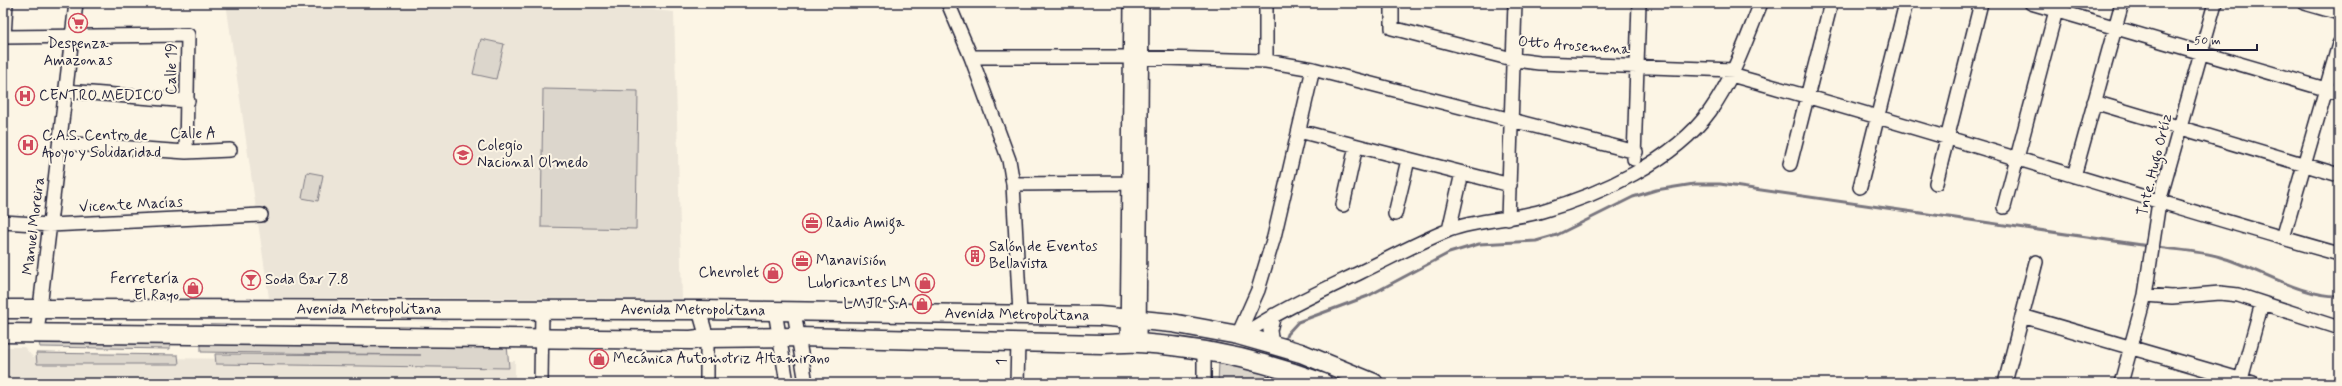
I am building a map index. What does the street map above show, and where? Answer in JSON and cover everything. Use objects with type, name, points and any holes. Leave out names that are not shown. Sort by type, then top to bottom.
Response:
[{"type":"highway","name":"Avenida Metropolitana","points":[[3,309],[197,308],[699,310],[1020,314],[1134,319],[1172,323],[1239,336],[1301,353],[1374,383]]},
{"type":"highway","name":"Avenida Metropolitana","points":[[3,333],[691,340],[707,338],[798,337],[1133,343],[1208,351],[1294,372],[1317,382]]},
{"type":"street","points":[[6,3],[3,37],[73,36]]},
{"type":"street","name":"Manuel Moreira","points":[[37,333],[67,91],[76,3]]},
{"type":"street","points":[[948,3],[971,57],[1009,160],[1013,184],[1020,314]]},
{"type":"street","points":[[1131,3],[1136,58],[1136,183],[1133,343]]},
{"type":"street","points":[[1136,58],[1142,3]]},
{"type":"street","points":[[1266,3],[1266,61]]},
{"type":"street","name":"Otto Arosemena","points":[[1392,3],[1392,28],[1514,59],[1539,63],[1733,72],[1807,96],[1948,136],[2074,176],[2158,205],[2339,254]]},
{"type":"street","points":[[1508,219],[1515,3]]},
{"type":"street","points":[[1629,175],[1636,152],[1638,3]]},
{"type":"street","points":[[1239,336],[1274,315],[1450,230],[1508,219],[1564,204],[1629,175],[1662,156],[1690,135],[1710,112],[1733,72],[1761,3]]},
{"type":"street","points":[[1790,164],[1831,3]]},
{"type":"street","points":[[1860,187],[1906,3]]},
{"type":"street","points":[[1936,183],[1981,3]]},
{"type":"street","points":[[2031,3],[2057,7],[2115,28],[2333,92]]},
{"type":"street","points":[[2074,176],[2122,3]]},
{"type":"street","name":"Tnte. Hugo Ortíz","points":[[2122,383],[2146,295],[2158,205],[2215,3]]},
{"type":"street","points":[[2304,3],[2339,13]]},
{"type":"street","points":[[2004,207],[2057,7]]},
{"type":"street","name":"Calle 19","points":[[73,36],[188,35],[186,152]]},
{"type":"street","points":[[2283,238],[2304,165],[2333,92],[2339,44]]},
{"type":"street","points":[[971,57],[1136,58],[1266,61],[1313,69],[1636,152]]},
{"type":"street","points":[[1239,336],[1253,303],[1267,261],[1313,69]]},
{"type":"street","points":[[67,91],[188,101]]},
{"type":"street","points":[[2094,102],[2339,175]]},
{"type":"street","points":[[1299,131],[1510,185]]},
{"type":"street","name":"Calle A","points":[[60,143],[186,152],[230,150]]},
{"type":"street","points":[[1343,206],[1356,146]]},
{"type":"street","points":[[1395,214],[1408,160]]},
{"type":"street","points":[[1450,230],[1462,173]]},
{"type":"street","points":[[1013,184],[1136,183]]},
{"type":"street","name":"Vicente Macías","points":[[3,222],[50,225],[261,215]]},
{"type":"street","points":[[2005,383],[2036,262]]},
{"type":"street","points":[[2146,295],[2172,297],[2220,292],[2238,295],[2339,328]]},
{"type":"street","points":[[2022,316],[2245,382],[2262,303]]},
{"type":"street","points":[[541,383],[542,309]]},
{"type":"street","points":[[699,310],[707,338],[707,383]]},
{"type":"street","points":[[775,311],[787,383]]},
{"type":"street","points":[[794,312],[806,383]]},
{"type":"street","points":[[1274,315],[1270,330],[1274,346]]},
{"type":"street","name":"1","points":[[1018,342],[1018,383]]},
{"type":"street","points":[[1204,383],[1208,351]]},
{"type":"street","points":[[1208,351],[1212,383]]},
{"type":"shaded area","name":"Colegio Nacional Olmedo","points":[[226,3],[573,3],[674,12],[682,299],[269,298]]},
{"type":"shaded area","points":[[481,39],[504,44],[496,79],[473,74]]},
{"type":"shaded area","points":[[543,89],[638,91],[636,229],[541,227]]},
{"type":"shaded area","points":[[307,172],[323,175],[318,201],[302,198]]},
{"type":"shaded area","points":[[38,339],[170,341],[170,349],[40,347]]},
{"type":"shaded area","points":[[201,341],[507,345],[509,368],[216,364],[215,354],[421,355],[201,352]]},
{"type":"shaded area","points":[[3,347],[24,347],[33,357],[515,361],[515,383],[3,383]]},
{"type":"shaded area","points":[[36,353],[178,355],[179,364],[37,364]]},
{"type":"shaded area","points":[[1219,363],[1269,372],[1266,383],[1218,383]]},
{"type":"waterway","points":[[1284,342],[1287,334],[1298,322],[1368,296],[1449,253],[1479,244],[1536,241],[1557,235],[1633,197],[1656,190],[1694,184],[1720,184],[2149,246]]},
{"type":"waterway","points":[[2157,247],[2197,252],[2220,257],[2294,287],[2324,295],[2339,296]]},
{"type":"waterway","points":[[1270,383],[1274,374]]},
{"type":"place","name":"Despenza Amazonas","points":[[78,23]]},
{"type":"place","name":"CENTRO MEDICO","points":[[25,96]]},
{"type":"place","name":"C.A.S. Centro de Apoyo y Solidaridad","points":[[28,145]]},
{"type":"place","name":"Colegio Nacional Olmedo","points":[[463,155]]},
{"type":"place","name":"Radio Amiga","points":[[812,223]]},
{"type":"place","name":"Salón de Eventos Bellavista","points":[[975,256]]},
{"type":"place","name":"Manavisión","points":[[802,261]]},
{"type":"place","name":"Chevrolet","points":[[773,273]]},
{"type":"place","name":"Soda Bar 7.8","points":[[251,280]]},
{"type":"place","name":"Lubricantes LM","points":[[925,283]]},
{"type":"place","name":"Ferretería El Rayo","points":[[193,288]]},
{"type":"place","name":"LMJR S.A","points":[[922,304]]},
{"type":"place","name":"Mecánica Automotriz Altamirano","points":[[599,359]]}]
